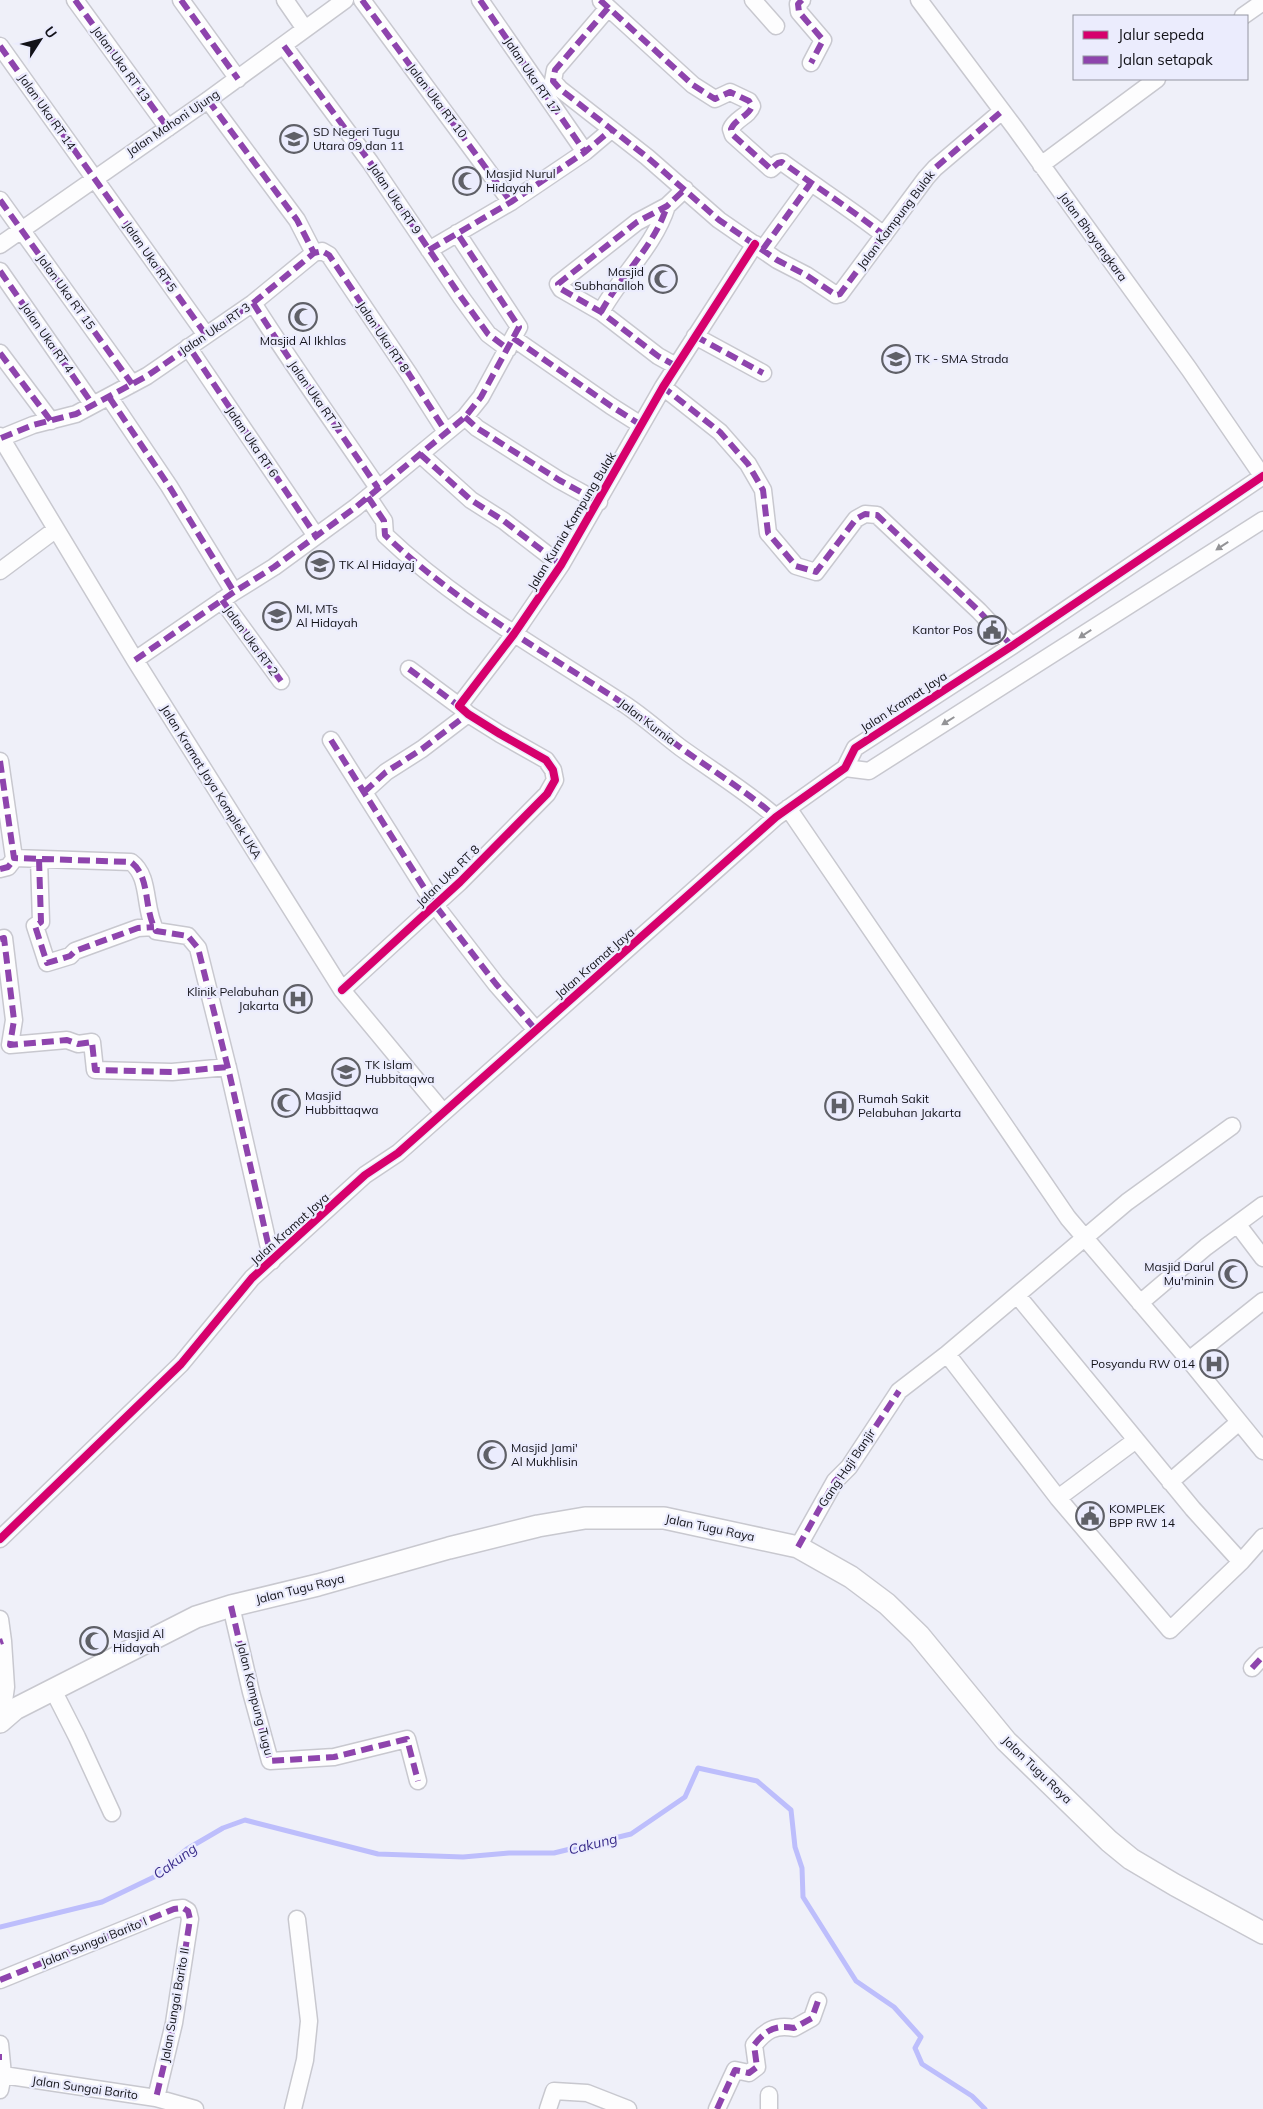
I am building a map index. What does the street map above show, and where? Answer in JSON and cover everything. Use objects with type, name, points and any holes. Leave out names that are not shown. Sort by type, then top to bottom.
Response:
[{"type":"main road","name":"Jalan Tugu Raya","points":[[4,1715],[196,1618],[231,1606],[318,1585],[449,1548],[538,1526],[585,1518],[664,1518],[798,1547],[851,1577],[887,1604],[919,1635],[1006,1741],[1115,1846],[1131,1859],[1175,1885],[1263,1933]]},
{"type":"street","name":"Jalan Uka RT 13","points":[[74,0],[168,128]]},
{"type":"street","points":[[181,0],[238,79]]},
{"type":"street","points":[[285,0],[305,29]]},
{"type":"street","name":"Jalan Mahoni Ujung","points":[[0,245],[238,79],[346,0]]},
{"type":"street","name":"Jalan Uka RT 10","points":[[362,0],[511,202]]},
{"type":"street","name":"Jalan Uka RT 17","points":[[480,0],[585,152]]},
{"type":"street","points":[[753,0],[776,26]]},
{"type":"street","points":[[802,0],[798,4],[799,12],[823,40],[811,64]]},
{"type":"street","name":"Jalan Bhayangkara","points":[[919,0],[1189,369],[1263,477]]},
{"type":"street","points":[[1244,15],[1263,2]]},
{"type":"street","points":[[759,246],[719,220],[685,189],[560,89],[553,81],[555,70],[604,4],[693,85],[715,99],[730,92],[749,101],[752,106],[750,110],[734,123],[731,129],[733,135],[771,169],[778,162],[782,162],[810,184],[858,215],[884,235]]},
{"type":"street","name":"Jalan Uka RT 14","points":[[0,46],[94,178]]},
{"type":"street","name":"Jalan Uka RT 9","points":[[284,46],[370,162],[488,334],[510,344],[642,425]]},
{"type":"street","points":[[1041,165],[1156,80]]},
{"type":"street","points":[[208,100],[297,220],[314,253]]},
{"type":"street","name":"Jalan Kampung Bulak","points":[[759,246],[836,295],[840,294],[904,206],[935,168],[1002,111]]},
{"type":"street","points":[[429,250],[511,202],[585,152],[611,130]]},
{"type":"street","name":"Jalan Uka RT 5","points":[[94,178],[206,335]]},
{"type":"street","name":"Jalan Kurnia Kampung Bulak","points":[[364,792],[386,772],[422,749],[463,710],[561,566],[663,387],[695,336],[759,246],[810,184]]},
{"type":"street","points":[[676,366],[658,356],[601,312],[561,288],[558,284],[637,222],[667,206],[685,189]]},
{"type":"street","name":"Jalan Uka RT 15","points":[[0,200],[132,384]]},
{"type":"street","points":[[601,312],[607,300],[652,239],[662,222],[667,206]]},
{"type":"street","points":[[135,660],[274,567],[316,536],[465,418],[481,397],[519,327],[457,233]]},
{"type":"street","name":"Jalan Uka RT 8","points":[[314,253],[322,251],[329,256],[446,432]]},
{"type":"street","name":"Jalan Uka RT 3","points":[[0,437],[76,414],[110,397],[253,303],[314,253]]},
{"type":"street","name":"Jalan Uka RT 4","points":[[0,271],[93,405]]},
{"type":"street","name":"Jalan Uka RT 7","points":[[253,303],[291,362],[325,408],[373,492],[384,521],[385,535],[407,556],[474,607],[514,634]]},
{"type":"street","points":[[695,336],[763,373]]},
{"type":"street","name":"Jalan Uka RT 6","points":[[188,347],[316,536]]},
{"type":"street","points":[[0,353],[51,421]]},
{"type":"street","points":[[663,387],[720,432],[748,464],[763,490],[768,533],[796,566],[816,572],[856,519],[865,514],[877,515],[979,611],[1012,646]]},
{"type":"street","points":[[110,397],[169,486],[228,596]]},
{"type":"street","points":[[465,418],[477,428],[559,480],[599,502]]},
{"type":"street","name":"Jalan Kramat Jaya Komplek UKA","points":[[0,437],[135,660],[342,990],[443,1112]]},
{"type":"street","points":[[420,454],[471,500],[504,521],[561,566]]},
{"type":"street","name":"Jalan Kramat Jaya","points":[[0,1539],[181,1364],[252,1278],[365,1175],[398,1153],[782,812],[844,768],[855,748],[1012,646],[1263,477]]},
{"type":"street","points":[[844,768],[869,770],[1263,520]]},
{"type":"street","points":[[0,571],[55,530]]},
{"type":"street","name":"Jalan Uka RT 2","points":[[228,596],[281,681]]},
{"type":"street","name":"Jalan Kurnia","points":[[514,634],[622,702],[681,748],[748,793],[782,812],[1068,1218],[1189,1360],[1263,1451]]},
{"type":"street","points":[[409,669],[463,710]]},
{"type":"street","name":"Jalan Uka RT 8","points":[[342,990],[435,905],[547,794],[555,780],[553,770],[546,760],[463,710]]},
{"type":"street","points":[[331,740],[435,905],[496,984],[536,1030]]},
{"type":"street","points":[[0,761],[12,855],[15,858]]},
{"type":"street","points":[[15,858],[131,862],[143,876],[149,916],[158,932],[188,936],[198,948],[228,1067],[272,1261]]},
{"type":"street","points":[[0,869],[8,867],[15,858]]},
{"type":"street","points":[[39,859],[41,922],[35,926],[47,962],[70,956],[81,949],[138,928],[154,926]]},
{"type":"street","points":[[0,939],[4,938],[14,1020],[10,1045],[67,1040],[78,1044],[92,1042],[95,1070],[172,1072],[228,1067]]},
{"type":"street","points":[[1232,1126],[1153,1182],[947,1354],[1058,1498],[1170,1630],[1241,1562],[1263,1537]]},
{"type":"street","points":[[1140,1303],[1206,1247],[1263,1205]]},
{"type":"street","points":[[1235,1226],[1241,1229],[1263,1258]]},
{"type":"street","points":[[1017,1295],[1170,1482],[1241,1562]]},
{"type":"street","points":[[1189,1360],[1263,1301]]},
{"type":"street","name":"Gang Haji Banjir","points":[[798,1547],[836,1481],[849,1467],[899,1390],[947,1354]]},
{"type":"street","points":[[1170,1482],[1239,1422]]},
{"type":"street","points":[[1058,1498],[1136,1440]]},
{"type":"street","name":"Jalan Kampung Tugu","points":[[231,1606],[251,1692],[270,1761],[334,1757],[407,1739],[418,1781]]},
{"type":"street","points":[[0,1620],[6,1687],[4,1715]]},
{"type":"street","points":[[1252,1668],[1263,1656]]},
{"type":"street","points":[[52,1690],[77,1737],[112,1813]]},
{"type":"street","name":"Jalan Sungai Barito I","points":[[0,1980],[174,1909],[183,1908],[188,1911]]},
{"type":"street","name":"Jalan Sungai Barito II","points":[[146,2101],[174,2022],[190,1920],[188,1911]]},
{"type":"street","points":[[293,2109],[305,2060],[309,2021],[297,1919]]},
{"type":"street","points":[[717,2109],[735,2070],[749,2073],[757,2067],[754,2045],[761,2037],[769,2029],[794,2028],[812,2018],[818,2001]]},
{"type":"street","points":[[1,2053],[2,2083]]},
{"type":"street","name":"Jalan Sungai Barito","points":[[2,2083],[195,2109]]},
{"type":"street","points":[[548,2109],[554,2091],[587,2093],[628,2109]]},
{"type":"waterway","name":"Cakung","points":[[0,1927],[102,1902],[154,1877],[187,1849],[223,1828],[245,1820],[378,1854],[463,1857],[509,1853],[554,1853],[631,1834],[685,1797],[698,1768],[757,1781],[791,1810],[795,1847],[802,1868],[803,1897],[856,1981],[894,2007],[921,2037],[915,2048],[922,2064],[972,2096],[985,2109]]},
{"type":"marked path","points":[[75,0],[168,128]]},
{"type":"marked path","points":[[181,0],[238,79]]},
{"type":"marked path","points":[[362,0],[511,202]]},
{"type":"marked path","points":[[480,0],[585,152]]},
{"type":"marked path","points":[[600,0],[693,85],[715,99],[730,92],[749,101],[752,106],[731,129],[733,135],[771,169],[782,162],[884,235]]},
{"type":"marked path","points":[[802,0],[798,4],[799,12],[823,40],[811,63]]},
{"type":"marked path","points":[[608,8],[555,70],[553,81],[560,89],[647,157],[719,220],[777,260],[806,275],[836,295],[840,294],[935,168],[1002,111]]},
{"type":"marked path","points":[[0,46],[206,335]]},
{"type":"marked path","points":[[284,46],[370,162],[488,334],[508,349]]},
{"type":"marked path","points":[[208,100],[297,220],[314,253]]},
{"type":"marked path","points":[[429,250],[511,202],[585,152],[611,130]]},
{"type":"marked path","points":[[763,249],[810,184]]},
{"type":"marked path","points":[[676,366],[658,356],[601,312],[561,289],[558,284],[637,222],[667,206],[685,189]]},
{"type":"marked path","points":[[0,200],[132,384]]},
{"type":"marked path","points":[[601,312],[646,248],[667,206]]},
{"type":"marked path","points":[[135,660],[274,567],[356,507],[465,417],[481,397],[519,327],[457,233]]},
{"type":"marked path","points":[[1,438],[33,425],[76,414],[147,376],[253,303],[314,253],[322,251],[329,255],[446,432]]},
{"type":"marked path","points":[[0,271],[93,405]]},
{"type":"marked path","points":[[253,303],[378,488]]},
{"type":"marked path","points":[[695,336],[763,373]]},
{"type":"marked path","points":[[513,338],[641,425]]},
{"type":"marked path","points":[[0,353],[51,421]]},
{"type":"marked path","points":[[193,353],[316,536]]},
{"type":"marked path","points":[[664,385],[663,387],[720,432],[748,464],[763,490],[768,533],[796,566],[816,572],[856,519],[865,514],[877,515],[979,611],[1012,646]]},
{"type":"marked path","points":[[109,397],[169,486],[234,592]]},
{"type":"marked path","points":[[465,417],[477,428],[559,480],[599,502]]},
{"type":"marked path","points":[[420,454],[471,500],[504,521],[561,565]]},
{"type":"marked path","points":[[368,497],[384,521],[385,535],[440,582],[499,624],[629,707],[681,748],[776,817]]},
{"type":"marked path","points":[[222,600],[281,681]]},
{"type":"marked path","points":[[409,669],[459,706]]},
{"type":"marked path","points":[[364,792],[386,772],[422,749],[468,714]]},
{"type":"marked path","points":[[331,740],[435,905],[496,984],[536,1030]]},
{"type":"marked path","points":[[0,761],[14,858],[131,862],[142,876],[149,913],[156,931],[188,936],[198,948],[229,1072],[272,1261]]},
{"type":"marked path","points":[[0,869],[8,867],[15,858]]},
{"type":"marked path","points":[[39,859],[41,922],[35,926],[47,963],[70,956],[75,951],[138,928],[154,927]]},
{"type":"marked path","points":[[0,939],[4,938],[14,1020],[10,1045],[67,1040],[78,1044],[92,1042],[95,1070],[172,1072],[228,1067]]},
{"type":"marked path","points":[[798,1547],[835,1481],[849,1467],[899,1391]]},
{"type":"marked path","points":[[231,1606],[251,1692],[270,1761],[334,1757],[407,1739],[418,1781]]},
{"type":"marked path","points":[[1252,1668],[1263,1656]]},
{"type":"marked path","points":[[0,1980],[174,1909],[183,1908],[188,1911],[190,1919],[174,2023],[156,2098]]},
{"type":"marked path","points":[[717,2109],[735,2070],[749,2073],[757,2067],[754,2045],[758,2040],[766,2032],[781,2027],[794,2028],[812,2018],[818,2001]]},
{"type":"cycle path","points":[[342,990],[460,882],[547,794],[555,780],[553,770],[546,760],[500,734],[468,714],[459,706],[514,634],[561,565],[663,387],[755,244]]},
{"type":"cycle path","points":[[0,1539],[181,1364],[252,1278],[365,1175],[398,1153],[776,817],[845,768],[855,748],[1012,646],[1263,476]]},
{"type":"place","name":"SD Negeri Tugu Utara 09 dan 11","points":[[294,139]]},
{"type":"place","name":"Masjid Nurul Hidayah","points":[[467,181]]},
{"type":"place","name":"Masjid Subhanalloh","points":[[663,279]]},
{"type":"place","name":"Masjid Al Ikhlas","points":[[303,317]]},
{"type":"place","name":"TK - SMA Strada","points":[[896,359]]},
{"type":"place","name":"TK Al Hidayaj","points":[[320,565]]},
{"type":"place","name":"MI, MTs Al Hidayah","points":[[277,616]]},
{"type":"place","name":"Kantor Pos","points":[[992,630]]},
{"type":"place","name":"Klinik Pelabuhan Jakarta","points":[[298,999]]},
{"type":"place","name":"TK Islam Hubbitaqwa","points":[[346,1072]]},
{"type":"place","name":"Masjid Hubbittaqwa","points":[[286,1103]]},
{"type":"place","name":"Rumah Sakit Pelabuhan Jakarta","points":[[839,1106]]},
{"type":"place","name":"Masjid Darul Mu'minin","points":[[1233,1274]]},
{"type":"place","name":"Posyandu RW 014","points":[[1214,1364]]},
{"type":"place","name":"Masjid Jami' Al Mukhlisin","points":[[492,1455]]},
{"type":"place","name":"KOMPLEK BPP RW 14","points":[[1090,1516]]},
{"type":"place","name":"Masjid Al Hidayah","points":[[94,1641]]}]
